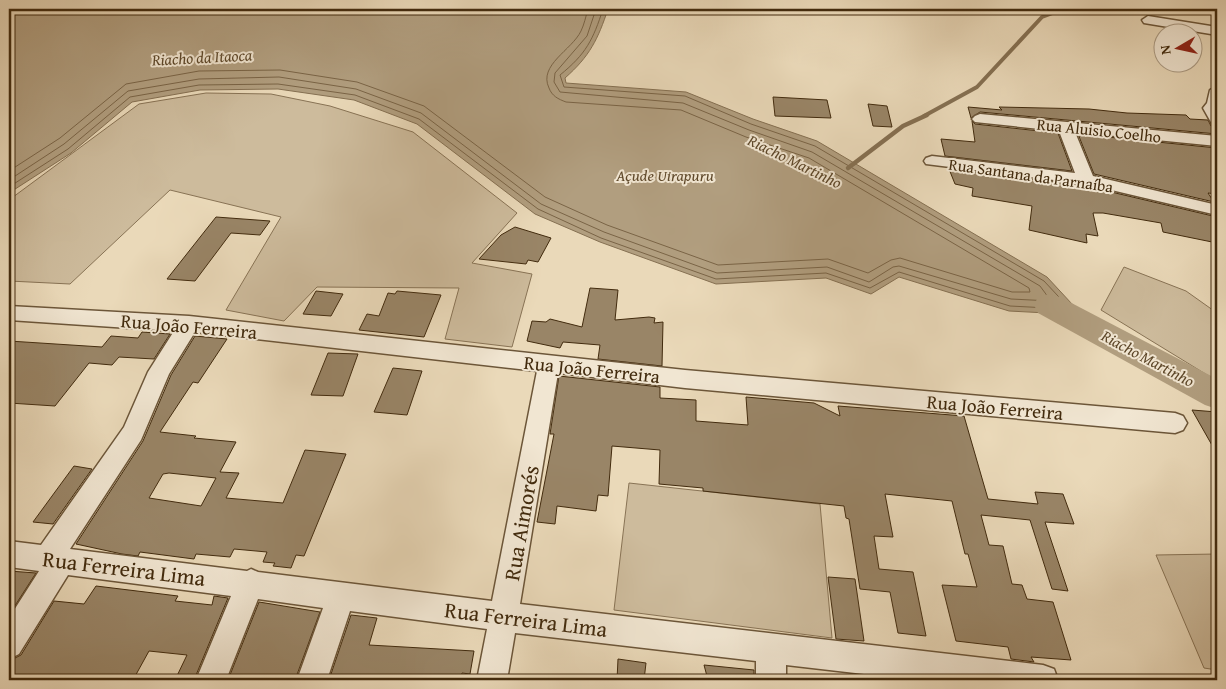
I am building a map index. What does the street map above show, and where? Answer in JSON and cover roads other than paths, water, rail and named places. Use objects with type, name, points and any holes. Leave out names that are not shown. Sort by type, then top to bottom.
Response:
[{"type":"street","points":[[1148,20],[1217,32]]},
{"type":"street","points":[[1216,100],[1210,108],[1217,121]]},
{"type":"street","name":"Rua Aluisio Coelho","points":[[980,119],[1217,141]]},
{"type":"street","points":[[1065,126],[1086,179]]},
{"type":"street","name":"Rua Santana da Parnaíba","points":[[932,161],[1086,179],[1217,210]]},
{"type":"street","name":"Rua João Ferreira","points":[[9,313],[189,324],[549,365],[1175,423]]},
{"type":"street","points":[[9,644],[55,559],[133,433],[159,372],[189,324]]},
{"type":"street","name":"Rua Aimorés","points":[[492,680],[549,365]]},
{"type":"street","name":"Rua Ferreira Lima","points":[[9,554],[251,583],[504,617],[1029,680]]},
{"type":"street","points":[[211,680],[251,583]]},
{"type":"street","points":[[312,680],[341,596]]},
{"type":"street","points":[[771,648],[771,680]]},
{"type":"water","name":"Açude Uirapuru","points":[[9,9],[608,9],[601,29],[592,46],[581,62],[565,78],[566,83],[686,92],[753,119],[817,141],[1047,277],[1072,304],[1105,331],[1047,313],[1009,311],[899,277],[871,294],[826,278],[716,284],[600,242],[535,214],[417,124],[354,100],[278,89],[200,90],[132,102],[71,153],[9,193]]},
{"type":"waterway","points":[[924,116],[977,87],[1042,17],[1058,11]]},
{"type":"waterway","points":[[848,168],[903,126],[927,115]]},
{"type":"waterway","name":"Riacho Martinho","points":[[1049,305],[1217,395]]},
{"type":"water label","name":"Riacho da Itaoca","points":[[202,57]]}]
